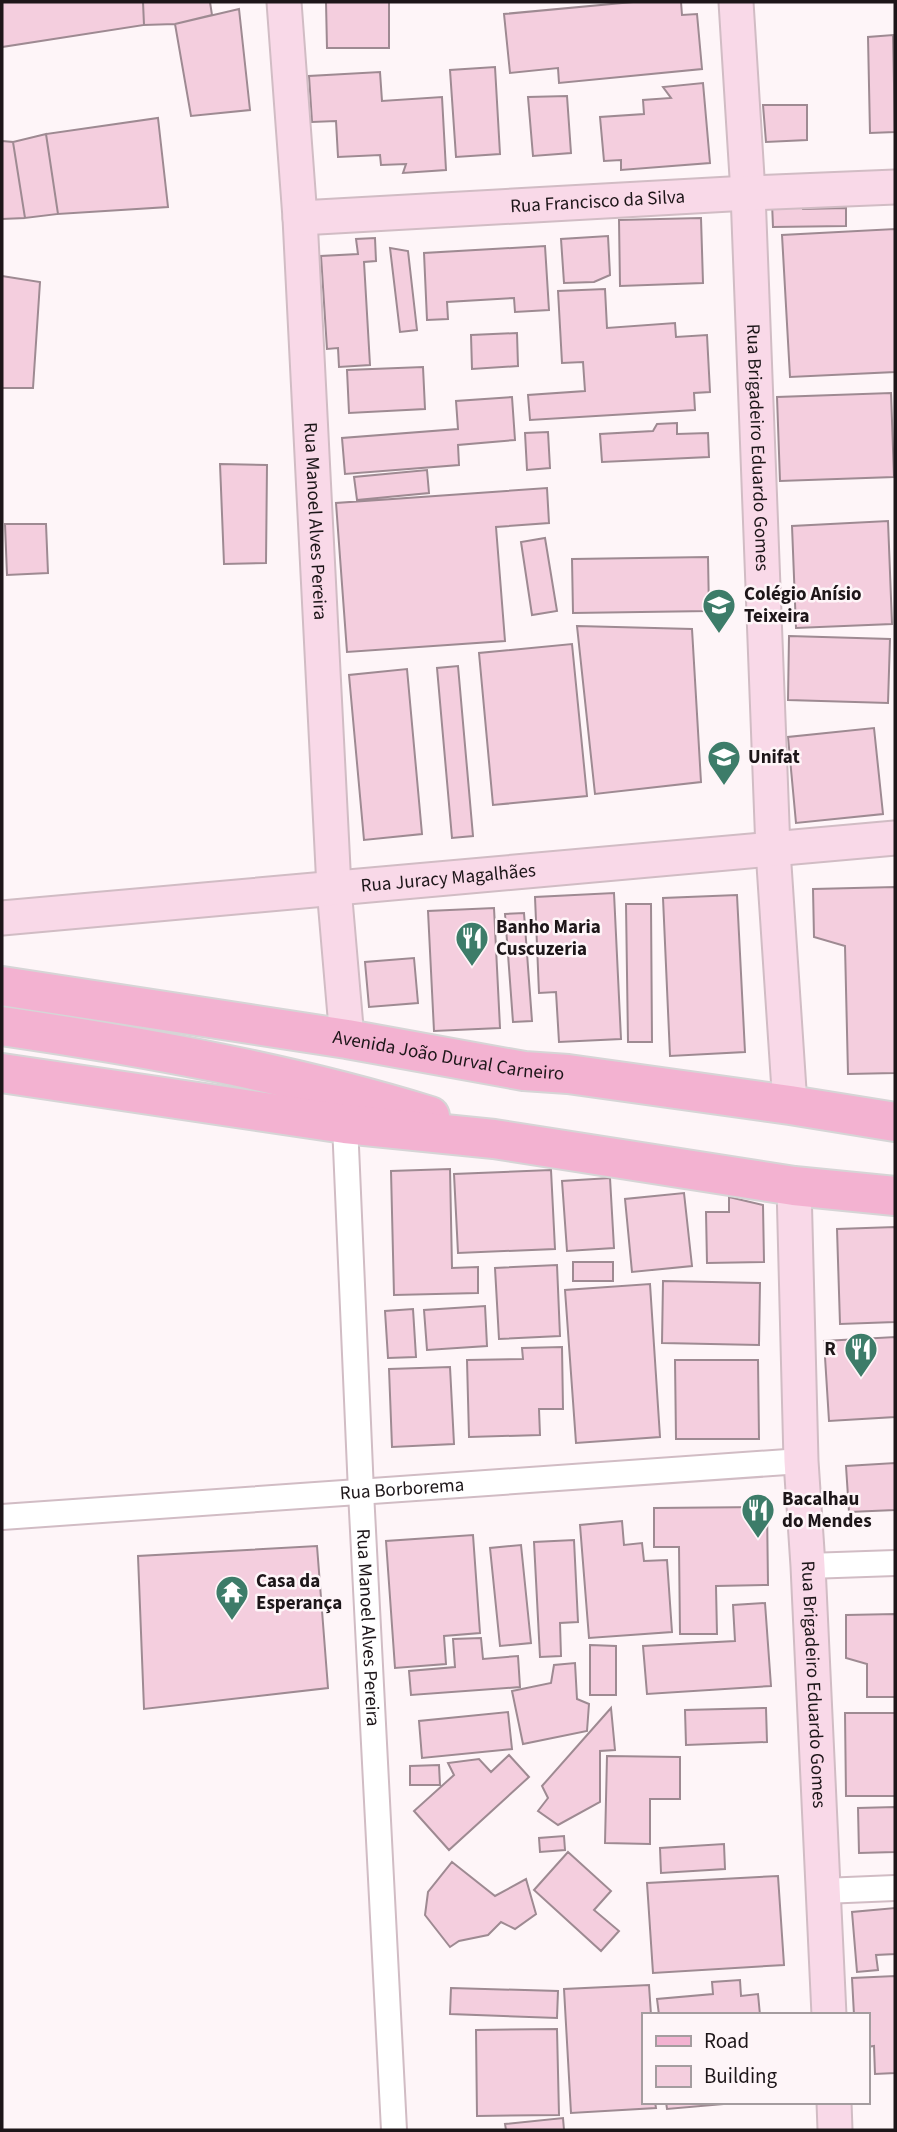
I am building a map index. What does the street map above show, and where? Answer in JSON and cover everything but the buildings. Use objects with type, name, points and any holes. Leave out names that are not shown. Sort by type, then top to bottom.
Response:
[{"type":"main road","name":"Avenida João Durval Carneiro","points":[[2,986],[348,1039],[524,1071],[568,1074],[895,1122]]},
{"type":"main road","points":[[2,1026],[80,1037],[246,1068],[378,1100],[494,1139]]},
{"type":"main road","points":[[246,1068],[444,1071],[498,1066]]},
{"type":"main road","points":[[2,1073],[345,1124],[494,1139],[793,1186],[895,1196]]},
{"type":"street","name":"Rua Manoel Alves Pereira","points":[[284,2],[300,218],[334,888],[348,1039]]},
{"type":"street","name":"Rua Brigadeiro Eduardo Gomes","points":[[736,2],[748,193],[773,850],[790,1105]]},
{"type":"street","name":"Rua Francisco da Silva","points":[[300,218],[895,187]]},
{"type":"street","name":"Rua Juracy Magalhães","points":[[2,918],[895,838]]},
{"type":"street","name":"Rua Manoel Alves Pereira","points":[[345,1124],[394,2130]]},
{"type":"street","name":"Rua Brigadeiro Eduardo Gomes","points":[[793,1186],[801,1461],[829,2013]]},
{"type":"street","name":"Rua Borborema","points":[[2,1517],[801,1461]]},
{"type":"street","points":[[808,1566],[895,1563]]},
{"type":"street","points":[[823,1891],[895,1888]]},
{"type":"street","points":[[834,2104],[835,2130]]},
{"type":"place","name":"Colégio Anísio Teixeira","points":[[719,635]]},
{"type":"place","name":"Unifat","points":[[724,787]]},
{"type":"place","name":"Banho Maria Cuscuzeria","points":[[472,968]]},
{"type":"place","name":"R","points":[[861,1379]]},
{"type":"place","name":"Bacalhau do Mendes","points":[[758,1540]]},
{"type":"place","name":"Casa da Esperança","points":[[232,1622]]}]
